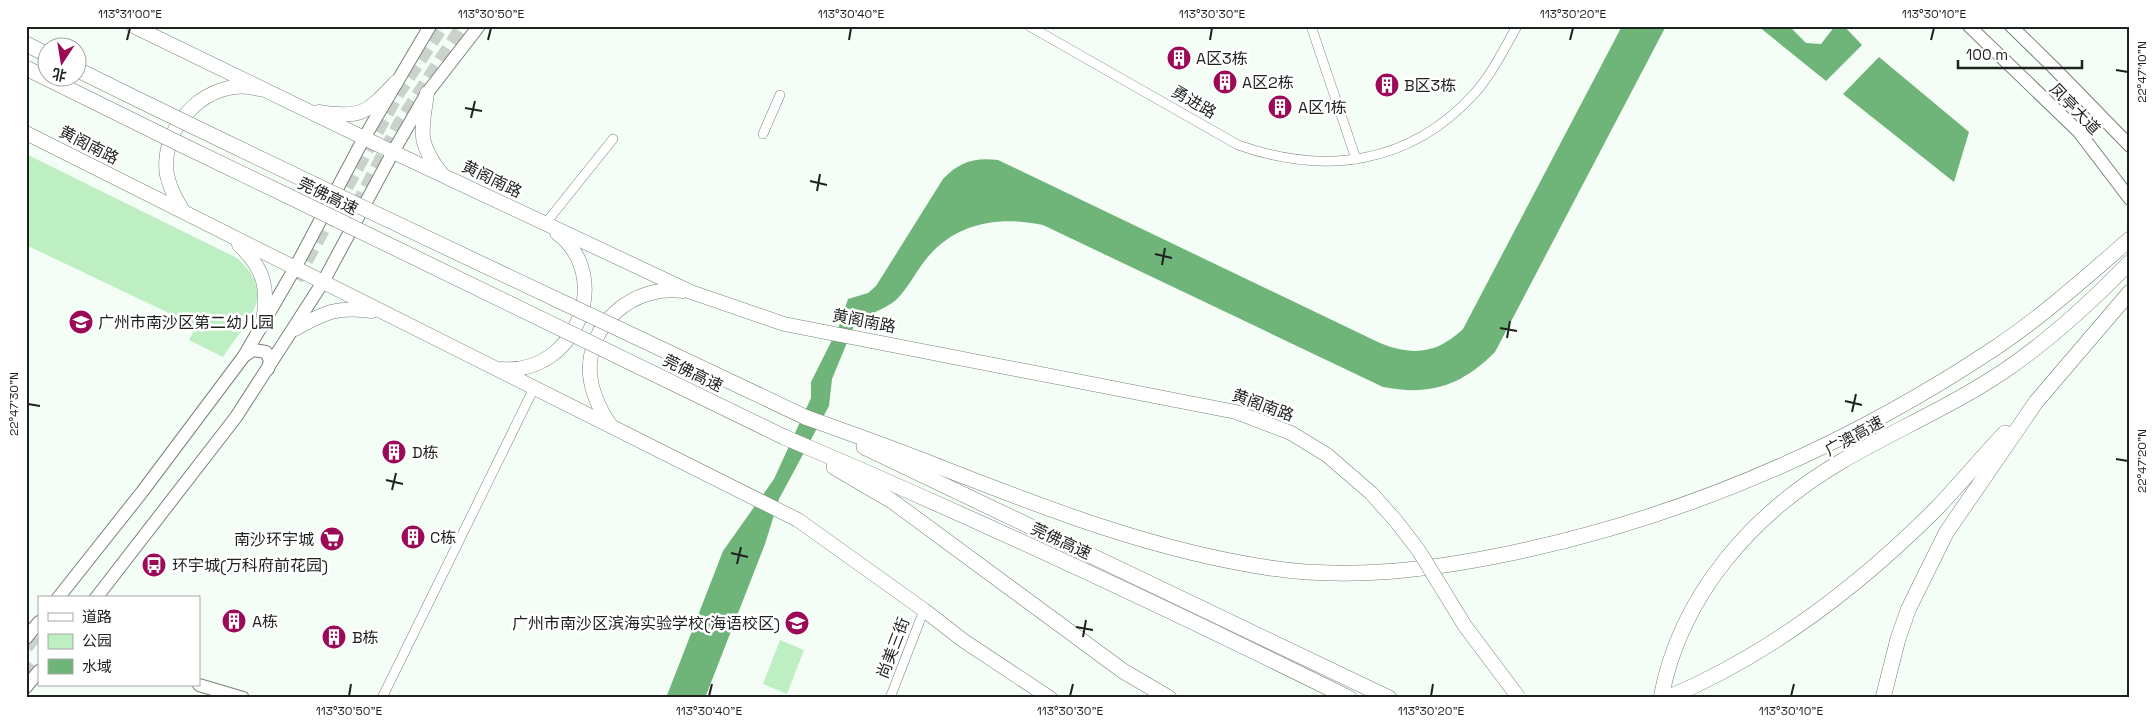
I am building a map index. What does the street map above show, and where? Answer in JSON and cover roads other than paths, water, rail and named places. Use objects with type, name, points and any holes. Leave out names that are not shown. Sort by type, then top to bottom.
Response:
[{"type":"highway","points":[[26,44],[38,50]]},
{"type":"highway","name":"莞佛高速","points":[[26,68],[784,437],[902,487],[1199,624],[1349,698]]},
{"type":"highway","name":"莞佛高速","points":[[88,75],[279,169],[432,239],[805,417],[916,465],[1389,698]]},
{"type":"highway","points":[[916,465],[1134,539],[1198,555],[1256,566],[1353,574],[1391,572],[1445,565],[1523,551],[1570,540],[1674,509],[1734,486],[1821,448],[1915,398],[1950,377],[2043,314],[2130,240]]},
{"type":"highway","name":"广澳高速","points":[[1661,698],[1669,664],[1689,616],[1709,583],[1752,529],[1780,503],[1840,462],[1937,411],[2005,371],[2041,343],[2130,262]]},
{"type":"highway","points":[[1667,698],[1694,686],[1763,648],[1800,624],[1860,580],[1935,509],[2036,402],[2130,292]]},
{"type":"highway","points":[[1883,698],[1898,639],[1908,610],[1938,548],[1979,483],[2036,402]]},
{"type":"highway","points":[[784,437],[892,501],[1123,671],[1169,698]]},
{"type":"main road","name":"黄阁南路","points":[[133,26],[392,152],[691,292],[784,324],[1236,412],[1264,421],[1291,433],[1328,456],[1371,493],[1396,521],[1419,552],[1465,626],[1519,698]]},
{"type":"main road","points":[[60,596],[142,492],[244,356],[295,268],[364,138],[430,26]]},
{"type":"main road","points":[[98,596],[236,417],[295,329],[323,282],[392,152],[427,93],[479,26]]},
{"type":"main road","name":"凤亭大道","points":[[1969,26],[2079,132],[2130,199]]},
{"type":"main road","name":"凤亭大道","points":[[2011,26],[2130,146]]},
{"type":"main road","points":[[309,111],[340,115],[364,111],[373,107],[396,82]]},
{"type":"main road","points":[[183,212],[173,194],[167,175],[167,161],[172,135],[182,117],[196,103],[214,93],[234,88],[247,88],[274,94]]},
{"type":"main road","points":[[427,93],[422,125],[424,144],[428,156],[443,175]]},
{"type":"main road","name":"黄阁南路","points":[[26,133],[798,520],[1006,671],[1050,698]]},
{"type":"main road","points":[[496,369],[514,370],[534,366],[551,357],[566,343],[580,318],[583,308],[584,289],[581,270],[573,252],[561,236],[545,224]]},
{"type":"main road","points":[[228,234],[250,256],[260,272],[266,299],[262,326]]},
{"type":"main road","points":[[611,427],[593,393],[590,374],[591,355],[597,337],[606,321],[620,308],[636,298],[654,292],[672,290],[691,292]]},
{"type":"main road","points":[[295,329],[339,309],[347,308],[383,312]]},
{"type":"main road","points":[[244,356],[253,350],[266,352],[270,360],[268,369]]},
{"type":"main road","points":[[26,638],[38,623]]},
{"type":"main road","points":[[26,687],[38,672]]},
{"type":"main road","points":[[200,685],[243,698]]},
{"type":"street","name":"勇进路","points":[[1029,26],[1238,145],[1265,155],[1320,163],[1356,159],[1396,149],[1418,138],[1458,110],[1490,73],[1516,26]]},
{"type":"street","points":[[1311,26],[1356,159]]},
{"type":"street","points":[[763,134],[780,95]]},
{"type":"street","points":[[545,224],[613,139]]},
{"type":"street","points":[[382,698],[534,388]]},
{"type":"street","name":"尚美三街","points":[[890,698],[924,610]]},
{"type":"water","points":[[1622,26],[1666,26],[1495,352],[1470,373],[1444,386],[1416,390],[1383,387],[1043,225],[1011,221],[995,222],[966,229],[952,236],[927,258],[897,299],[886,307],[867,316],[853,328],[832,379],[829,406],[779,499],[765,544],[705,698],[666,698],[723,551],[774,479],[811,398],[811,382],[839,326],[848,299],[868,293],[876,286],[943,179],[955,168],[974,160],[998,160],[1380,343],[1413,351],[1434,348],[1444,344],[1463,329]]},
{"type":"water","points":[[1758,26],[1789,26],[1806,43],[1821,44],[1835,26],[1844,26],[1862,45],[1826,81]]},
{"type":"water","points":[[1879,57],[1969,132],[1954,182],[1843,94]]},
{"type":"tunnel","points":[[296,279],[398,93],[442,26]]},
{"type":"tunnel","points":[[357,206],[400,123],[463,26]]},
{"type":"tunnel","points":[[26,647],[38,632]]},
{"type":"tunnel","points":[[26,677],[38,662]]},
{"type":"place","name":"A区3栋","points":[[1179,58]]},
{"type":"place","name":"A区2栋","points":[[1225,82]]},
{"type":"place","name":"B区3栋","points":[[1387,85]]},
{"type":"place","name":"A区1栋","points":[[1280,107]]},
{"type":"place","name":"广州市南沙区第二幼儿园","points":[[81,322]]},
{"type":"place","name":"D栋","points":[[394,452]]},
{"type":"place","name":"C栋","points":[[413,537]]},
{"type":"place","name":"南沙环宇城","points":[[332,539]]},
{"type":"place","name":"环宇城(万科府前花园)","points":[[154,565]]},
{"type":"place","name":"A栋","points":[[234,621]]},
{"type":"place","name":"广州市南沙区滨海实验学校(海语校区)","points":[[797,623]]},
{"type":"place","name":"B栋","points":[[334,637]]}]
